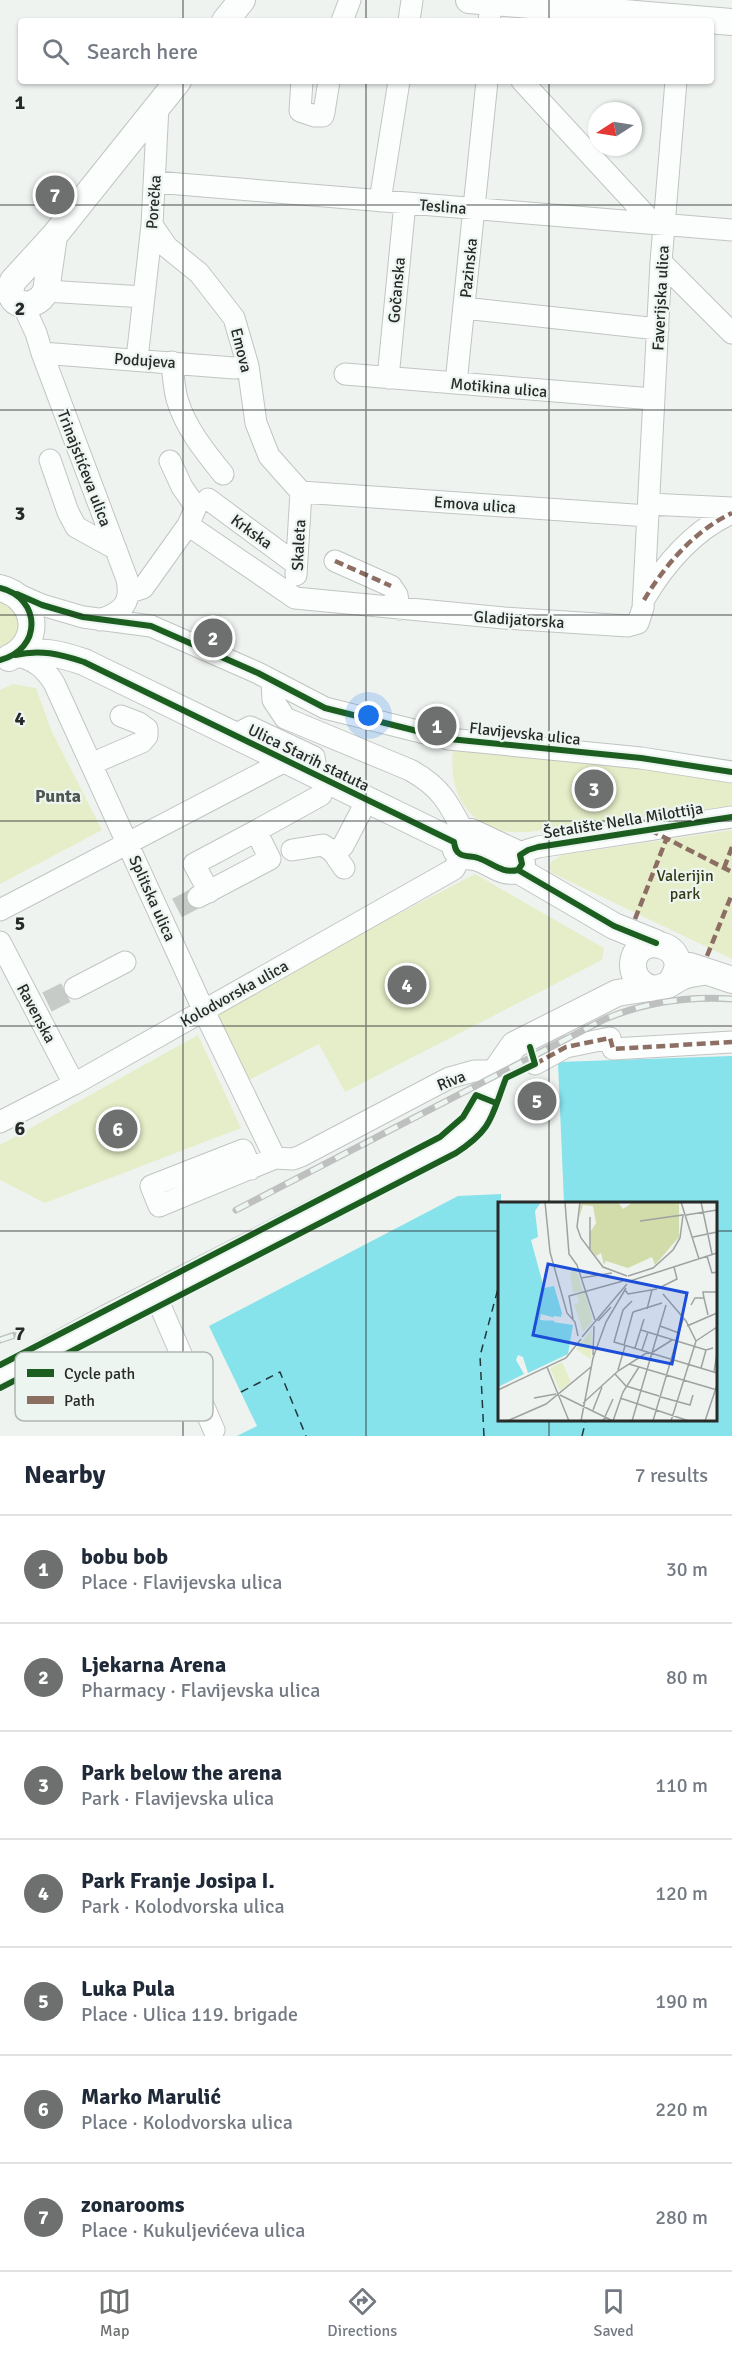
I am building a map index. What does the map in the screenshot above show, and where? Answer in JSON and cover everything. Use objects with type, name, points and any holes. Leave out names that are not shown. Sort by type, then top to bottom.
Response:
[{"type":"main road","points":[[485,6],[682,13],[710,18]]},
{"type":"main road","points":[[714,19],[732,22]]},
{"type":"main road","points":[[54,236],[43,298],[36,302],[11,290],[13,281],[54,236],[176,84]]},
{"type":"main road","points":[[8,658],[24,646],[30,635],[32,623],[9,594]]},
{"type":"main road","points":[[9,594],[84,662]]},
{"type":"main road","points":[[8,658],[38,651],[84,662]]},
{"type":"main road","name":"Ulica Starih statuta","points":[[84,662],[233,736],[460,843],[478,858],[510,872],[519,863],[614,926],[666,949]]},
{"type":"main road","name":"Ulica Starih statuta","points":[[614,926],[626,939],[633,963]]},
{"type":"main road","points":[[617,993],[630,976],[633,963],[642,948],[666,949],[686,964],[703,972],[732,980]]},
{"type":"main road","points":[[660,985],[678,970],[666,949]]},
{"type":"main road","points":[[633,963],[638,980],[660,985]]},
{"type":"main road","points":[[45,1352],[448,1144],[469,1128],[482,1113],[496,1071],[514,1045],[617,993],[660,985],[682,976],[703,972]]},
{"type":"main road","points":[[0,1376],[15,1368]]},
{"type":"street","points":[[343,18],[350,0]]},
{"type":"street","points":[[409,18],[412,0]]},
{"type":"street","points":[[302,84],[300,111],[323,116],[329,84]]},
{"type":"street","points":[[380,201],[399,84]]},
{"type":"street","name":"Pazinska","points":[[456,383],[487,84]]},
{"type":"street","points":[[525,84],[658,224]]},
{"type":"street","name":"Faverijska ulica","points":[[644,600],[662,262],[658,224],[676,84]]},
{"type":"street","name":"Porečka","points":[[137,359],[152,225],[158,106]]},
{"type":"street","name":"Teslina","points":[[155,182],[732,230]]},
{"type":"street","name":"Gočanska","points":[[388,378],[405,203]]},
{"type":"street","name":"Emova","points":[[152,225],[168,247],[199,273],[234,318],[248,366],[256,423],[269,456],[301,492]]},
{"type":"street","points":[[662,262],[732,333]]},
{"type":"street","name":"Trinajstićeva ulica","points":[[11,290],[36,333],[130,592]]},
{"type":"street","points":[[46,291],[144,297]]},
{"type":"street","points":[[464,308],[658,329]]},
{"type":"street","name":"Podujeva","points":[[42,353],[234,368],[248,366]]},
{"type":"street","points":[[171,362],[177,398],[186,421],[209,457],[224,474]]},
{"type":"street","name":"Motikina ulica","points":[[345,374],[653,399]]},
{"type":"street","points":[[50,460],[70,518],[76,526],[116,549]]},
{"type":"street","points":[[100,620],[122,609],[130,592],[143,588],[188,525],[196,507],[182,487],[171,461]]},
{"type":"street","name":"Emova ulica","points":[[301,492],[649,510],[732,510]]},
{"type":"street","name":"Skaleta","points":[[295,598],[301,492]]},
{"type":"street","name":"Krkska","points":[[208,499],[296,564]]},
{"type":"street","points":[[644,600],[668,565],[692,540],[732,510]]},
{"type":"street","name":"Gladijatorska","points":[[188,525],[295,598],[549,622],[628,626],[638,622],[644,600]]},
{"type":"street","points":[[335,561],[391,586],[397,595],[399,609]]},
{"type":"street","name":"Flavijevska ulica","points":[[9,594],[100,620],[151,626],[272,681],[325,708],[450,739],[641,758],[732,772]]},
{"type":"street","name":"Splitska ulica","points":[[8,658],[33,661],[48,672],[54,683],[129,843],[170,912],[203,1010],[275,1158]]},
{"type":"street","points":[[272,681],[273,700],[285,717],[410,770],[428,780],[447,801],[460,843]]},
{"type":"street","points":[[91,764],[142,742],[147,736],[147,729],[122,716]]},
{"type":"street","points":[[233,736],[250,727],[314,757],[322,778],[321,795],[194,864],[204,895],[270,859],[256,831]]},
{"type":"street","points":[[0,910],[285,760]]},
{"type":"street","points":[[292,850],[323,844],[339,860],[343,846],[367,800]]},
{"type":"street","name":"Šetalište Nella Milottija","points":[[519,863],[528,850],[538,847],[732,817]]},
{"type":"street","name":"Kolodvorska ulica","points":[[0,1122],[74,1084],[454,869],[460,843]]},
{"type":"street","name":"Ravenska","points":[[0,942],[41,1005],[74,1084]]},
{"type":"street","points":[[75,988],[125,962]]},
{"type":"street","points":[[535,1064],[566,1047],[610,1038],[613,1049],[732,1042]]},
{"type":"street","name":"Riva","points":[[251,1169],[275,1158],[293,1159],[301,1156],[449,1078],[474,1071],[496,1071]]},
{"type":"street","points":[[155,1294],[180,1352]]},
{"type":"street","points":[[209,1421],[213,1430]]},
{"type":"green space","points":[[0,600],[14,610],[20,624],[15,638],[0,648]]},
{"type":"green space","points":[[13,684],[36,688],[52,732],[102,830],[0,884],[0,690]]},
{"type":"green space","points":[[453,749],[637,768],[732,783],[732,806],[527,832],[502,831],[486,825],[475,817],[460,799],[453,776]]},
{"type":"green space","name":"Valerijin park","points":[[732,830],[732,959],[552,873],[549,867],[551,862],[562,855]]},
{"type":"green space","points":[[475,874],[604,948],[602,960],[345,1092],[319,1044],[247,1081],[214,1010]]},
{"type":"green space","points":[[198,1035],[241,1128],[45,1203],[0,1180],[0,1145]]},
{"type":"water","points":[[732,1056],[732,1436],[237,1436],[257,1426],[209,1326],[458,1196],[501,1194],[501,1202],[498,1202],[498,1421],[717,1421],[717,1202],[564,1202],[558,1062]]},
{"type":"ferry route","points":[[484,1436],[480,1356],[498,1288]]},
{"type":"ferry route","points":[[241,1392],[280,1372],[306,1436]]},
{"type":"ferry route","points":[[582,1436],[586,1421]]},
{"type":"tunnel","points":[[177,908],[198,897]]},
{"type":"tunnel","points":[[47,1002],[75,988]]},
{"type":"railway","points":[[236,1210],[605,1019],[651,1004],[699,998],[732,999]]},
{"type":"railway","points":[[0,1340],[21,1333]]},
{"type":"marked path","points":[[644,600],[661,574],[693,539],[718,520],[732,513]]},
{"type":"marked path","points":[[335,561],[391,586]]},
{"type":"marked path","points":[[650,830],[732,872]]},
{"type":"marked path","points":[[635,919],[666,840]]},
{"type":"marked path","points":[[724,868],[732,847]]},
{"type":"marked path","points":[[707,956],[732,894]]},
{"type":"marked path","points":[[535,1064],[566,1047],[610,1038],[613,1049],[732,1042]]},
{"type":"cycle path","points":[[0,588],[14,594],[24,602],[30,613],[32,624],[30,635],[24,646],[14,654],[0,660]]},
{"type":"cycle path","points":[[17,594],[42,605],[83,617],[151,626],[258,673],[325,708],[449,739],[641,758],[732,772]]},
{"type":"cycle path","points":[[15,655],[33,652],[50,653],[84,662],[454,842],[456,850],[464,856],[478,858],[507,871],[518,870],[614,926],[656,943]]},
{"type":"cycle path","points":[[518,870],[522,864],[520,855],[538,847],[732,817]]},
{"type":"cycle path","points":[[70,1352],[456,1153],[484,1129],[493,1113],[506,1078],[535,1064],[530,1047]]},
{"type":"cycle path","points":[[25,1352],[440,1137],[463,1117],[476,1095],[496,1103]]},
{"type":"cycle path","points":[[0,1365],[15,1357]]},
{"type":"cycle path","points":[[0,1388],[15,1380]]},
{"type":"place","name":"zonarooms","points":[[55,195]]},
{"type":"place","name":"Ljekarna Arena","points":[[213,638]]},
{"type":"place","name":"bobu bob","points":[[437,726]]},
{"type":"place","name":"Park below the arena","points":[[594,789]]},
{"type":"place","name":"Park Franje Josipa I.","points":[[407,985]]},
{"type":"place","name":"Luka Pula","points":[[537,1101]]},
{"type":"place","name":"Marko Marulić","points":[[118,1129]]},
{"type":"district","name":"Punta","points":[[58,796]]}]
